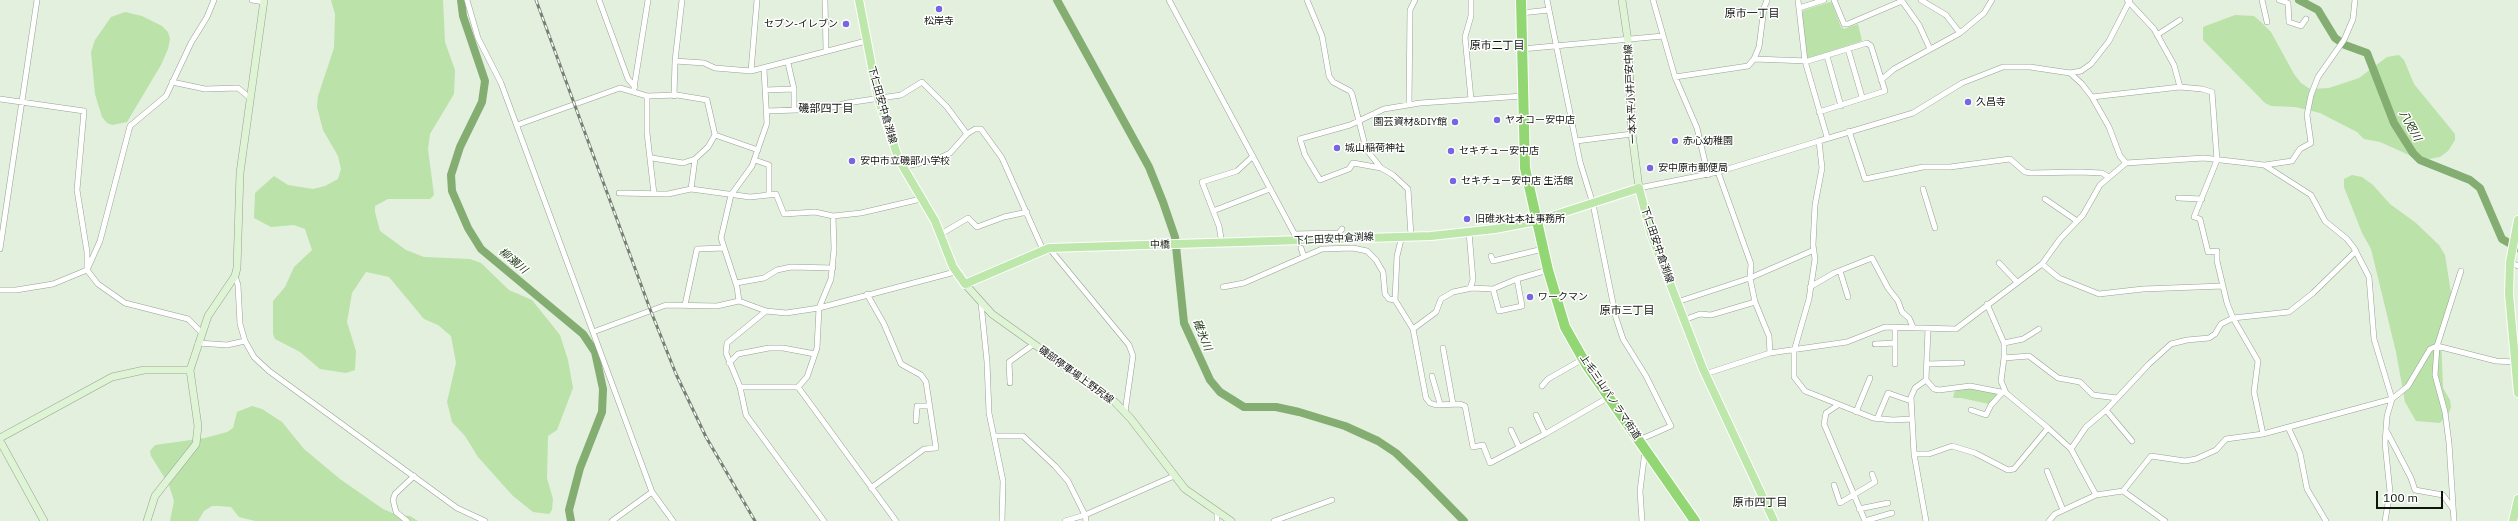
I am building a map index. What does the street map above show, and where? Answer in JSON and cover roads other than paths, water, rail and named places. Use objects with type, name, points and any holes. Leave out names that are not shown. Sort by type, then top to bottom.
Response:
[{"type":"highway","name":"上毛三山パノラマ街道","points":[[1521,0],[1525,168],[1548,270],[1565,327],[1583,359],[1695,521]]},
{"type":"main road","name":"下仁田安中倉渕線","points":[[859,0],[878,98],[901,167],[941,234],[955,272],[965,284]]},
{"type":"main road","name":"下仁田安中倉渕線","points":[[1218,244],[1411,236],[1469,232],[1536,221],[1593,204],[1639,188],[1644,213],[1705,374],[1774,521]]},
{"type":"main road","points":[[2518,220],[2514,239],[2514,264],[2509,294],[2518,394]]},
{"type":"main road","name":"中橋","points":[[1046,249],[1105,246],[1218,244]]},
{"type":"main road","points":[[965,284],[1046,249]]},
{"type":"main road","points":[[2513,521],[2518,499]]},
{"type":"street","points":[[0,249],[37,0]]},
{"type":"street","points":[[0,290],[16,290],[53,284],[87,270],[100,241],[130,126],[164,99],[191,43],[207,17],[214,0]]},
{"type":"street","points":[[252,0],[264,1],[240,173],[235,276],[238,284],[240,324],[245,341],[254,357],[269,371],[457,508],[485,521]]},
{"type":"street","points":[[467,0],[478,38],[501,83],[652,492],[673,521]]},
{"type":"street","points":[[599,0],[628,80],[633,89]]},
{"type":"street","points":[[633,89],[648,0]]},
{"type":"street","points":[[674,96],[675,61],[682,0]]},
{"type":"street","points":[[751,71],[755,20],[758,9],[757,0]]},
{"type":"street","points":[[824,0],[826,50]]},
{"type":"street","points":[[1169,0],[1294,235],[1342,232]]},
{"type":"street","points":[[1308,0],[1322,36],[1329,76],[1333,82],[1350,91],[1364,144],[1380,168]]},
{"type":"street","points":[[1409,105],[1410,10],[1416,0]]},
{"type":"street","points":[[1471,0],[1471,16],[1465,37],[1471,99]]},
{"type":"street","points":[[1547,0],[1576,141],[1593,204],[1616,318],[1623,339],[1646,376],[1671,426],[1639,440]]},
{"type":"street","name":"一本木平小井戸安中線","points":[[1622,0],[1628,41],[1632,134],[1639,188]]},
{"type":"street","points":[[1653,0],[1674,77],[1697,128],[1708,175]]},
{"type":"street","points":[[1674,77],[1744,68],[1754,59],[1761,40],[1764,8],[1767,0]]},
{"type":"street","points":[[1798,0],[1805,61],[1827,137]]},
{"type":"street","points":[[1799,8],[1824,0]]},
{"type":"street","points":[[1834,0],[1844,24],[1848,24],[1902,0],[1920,25],[1930,49]]},
{"type":"street","points":[[1881,80],[1894,69],[1960,33],[1984,13],[1992,0]]},
{"type":"street","points":[[1639,188],[1708,175],[1827,137],[1913,113],[1962,83],[2003,67],[2030,66],[2070,73],[2081,71],[2105,48],[2129,0],[2157,35],[2174,65],[2180,87]]},
{"type":"street","points":[[2262,0],[2267,22]]},
{"type":"street","points":[[2279,0],[2288,3],[2289,22],[2301,26],[2306,19]]},
{"type":"street","points":[[1705,374],[1770,353],[1794,351],[1847,342],[1885,327],[1956,329],[1987,304],[2042,264],[2060,239],[2077,221],[2094,192],[2126,163],[2204,158],[2264,165],[2292,162],[2300,149],[2311,143],[2307,114],[2310,95],[2318,77],[2344,40],[2353,19],[2355,0]]},
{"type":"street","points":[[1925,1],[1946,15],[1960,33]]},
{"type":"street","points":[[1521,13],[1549,10]]},
{"type":"street","points":[[2157,35],[2180,20]]},
{"type":"street","points":[[1522,49],[1556,45],[1628,41],[1663,36]]},
{"type":"street","points":[[675,61],[704,63],[715,68],[751,71],[764,70],[826,50],[866,41]]},
{"type":"street","points":[[1754,59],[1805,61],[1827,56],[1867,43],[1871,46],[1884,90],[1883,93],[1862,97],[1841,106],[1820,112]]},
{"type":"street","points":[[1848,49],[1862,97]]},
{"type":"street","points":[[1827,56],[1841,106]]},
{"type":"street","points":[[788,63],[794,88],[794,110]]},
{"type":"street","points":[[739,301],[736,283],[721,238],[731,195],[746,176],[754,160],[767,123],[764,70]]},
{"type":"street","points":[[2070,73],[2082,84],[2092,97],[2109,126],[2120,156],[2126,163]]},
{"type":"street","points":[[172,82],[205,89],[238,88],[250,98]]},
{"type":"street","points":[[767,111],[825,109],[878,98],[901,95],[922,82],[947,107],[967,134]]},
{"type":"street","points":[[2092,97],[2180,87],[2202,89],[2212,92],[2217,160],[2194,217],[2200,219],[2208,252],[2217,251],[2223,286],[2233,318],[2258,361],[2254,392],[2263,434]]},
{"type":"street","points":[[517,125],[620,88],[633,89],[647,96],[674,96],[707,100],[715,135],[708,147],[695,159],[683,163],[652,158]]},
{"type":"street","points":[[765,90],[794,88]]},
{"type":"street","points":[[647,96],[647,133],[652,158],[654,194]]},
{"type":"street","points":[[1411,236],[1408,189],[1393,175],[1380,168],[1353,163],[1349,169],[1320,180],[1305,155],[1300,139],[1359,121],[1384,109],[1471,99],[1523,96]]},
{"type":"street","points":[[0,99],[84,111],[77,190],[87,252],[87,270],[98,284],[125,303],[188,319],[201,332]]},
{"type":"street","points":[[901,167],[938,159],[950,153],[967,134],[975,129],[980,130],[1002,158],[1046,249],[1129,346],[1133,356],[1125,412]]},
{"type":"street","points":[[1849,131],[1865,178],[1922,167],[1950,166],[2010,159],[2025,172],[2102,173],[2109,177]]},
{"type":"street","points":[[1576,141],[1632,134]]},
{"type":"street","points":[[715,135],[758,150]]},
{"type":"street","points":[[1819,140],[1822,168],[1815,205],[1815,259],[1810,287],[1794,351],[1792,368],[1794,377],[1805,391],[1856,412],[1876,419],[1912,419]]},
{"type":"street","points":[[1218,244],[1213,211],[1202,182],[1237,171],[1253,156]]},
{"type":"street","points":[[690,189],[695,159]]},
{"type":"street","points":[[754,160],[769,165],[769,195]]},
{"type":"street","points":[[2264,165],[2311,195],[2325,221],[2347,239],[2356,251],[2369,277],[2374,339],[2392,399],[2387,416],[2385,443],[2390,492],[2385,521]]},
{"type":"street","points":[[1718,172],[1751,264],[1750,278],[1755,302],[1769,336],[1770,353]]},
{"type":"street","points":[[619,193],[668,194],[690,189],[750,197],[776,194],[784,214],[815,212],[833,216],[860,213],[921,199]]},
{"type":"street","points":[[1213,211],[1270,189]]},
{"type":"street","points":[[1923,189],[1935,228]]},
{"type":"street","points":[[2178,198],[2202,199]]},
{"type":"street","points":[[2045,200],[2077,221]]},
{"type":"street","points":[[941,234],[968,218],[977,227],[1004,217],[1027,212]]},
{"type":"street","points":[[740,387],[798,387],[807,378],[815,354],[819,308],[831,279],[833,268],[833,216]]},
{"type":"street","points":[[1469,232],[1473,280],[1470,288]]},
{"type":"street","points":[[1402,236],[1397,256],[1394,300],[1412,329],[1426,398],[1430,403],[1465,406],[1473,447],[1483,445],[1490,463],[1545,434],[1609,397]]},
{"type":"street","points":[[1223,287],[1244,283],[1322,249],[1342,246],[1364,250],[1376,260],[1383,272],[1385,294],[1389,300],[1394,300]]},
{"type":"street","points":[[685,306],[697,249],[724,248]]},
{"type":"street","points":[[1301,248],[1304,257]]},
{"type":"street","points":[[1491,256],[1493,261],[1543,249]]},
{"type":"street","points":[[1677,302],[1750,278],[1814,250]]},
{"type":"street","points":[[2072,449],[2086,427],[2106,410],[2171,344],[2187,340],[2209,338],[2215,334],[2221,324],[2233,318],[2289,312],[2313,293],[2356,251]]},
{"type":"street","points":[[1810,287],[1840,271],[1872,258],[1888,288],[1898,301],[1902,312],[1909,318],[1913,327]]},
{"type":"street","points":[[1999,263],[2017,282]]},
{"type":"street","points":[[2042,264],[2059,278],[2100,294],[2143,289],[2223,286]]},
{"type":"street","points":[[736,283],[764,278],[778,270],[791,267],[833,268]]},
{"type":"street","points":[[1412,329],[1436,312],[1441,299],[1453,292],[1470,288],[1493,289],[1517,279],[1548,270]]},
{"type":"street","points":[[1840,271],[1848,297]]},
{"type":"street","points":[[2454,521],[2445,412],[2435,375],[2437,346],[2461,271]]},
{"type":"street","points":[[593,332],[650,309],[666,305],[717,306],[739,301],[766,311],[786,313],[819,308],[866,294],[955,272]]},
{"type":"street","points":[[147,521],[154,496],[192,450],[197,438],[197,419],[190,370],[201,332],[208,316],[235,276]]},
{"type":"street","points":[[1493,289],[1499,311],[1522,306],[1517,279]]},
{"type":"street","name":"磯部停車場上野尻線","points":[[965,284],[992,314],[1109,397],[1125,412],[1174,476],[1198,500],[1232,521]]},
{"type":"street","points":[[866,294],[884,324],[901,364],[921,375],[926,382],[936,448],[924,449],[871,488]]},
{"type":"street","points":[[1684,320],[1700,314],[1711,315],[1755,302]]},
{"type":"street","points":[[981,303],[987,362],[989,413],[995,436],[1003,481],[1002,521]]},
{"type":"street","points":[[1987,304],[2004,342],[2004,358],[2001,381],[2005,393]]},
{"type":"street","points":[[766,311],[726,343],[726,354],[740,387],[746,415],[824,521]]},
{"type":"street","points":[[1895,327],[1895,364]]},
{"type":"street","points":[[1928,328],[1926,380],[1934,389],[1939,390],[1970,386],[2005,393],[2072,449],[2096,495]]},
{"type":"street","points":[[2004,342],[2023,339],[2039,329]]},
{"type":"street","points":[[198,344],[227,345],[245,341]]},
{"type":"street","points":[[1875,344],[1895,343]]},
{"type":"street","points":[[1010,383],[1009,362],[1034,344]]},
{"type":"street","points":[[2049,521],[2054,514],[2096,495],[2122,491],[2151,456],[2185,460],[2196,459],[2216,450],[2226,438],[2263,434],[2392,399],[2408,386],[2430,349],[2437,346],[2496,361],[2515,362]]},
{"type":"street","points":[[729,363],[738,354],[769,348],[783,348],[815,354]]},
{"type":"street","points":[[1443,348],[1453,404]]},
{"type":"street","points":[[2004,358],[2029,356],[2058,378],[2080,382],[2093,395],[2117,398]]},
{"type":"street","points":[[1542,386],[1548,379],[1583,359]]},
{"type":"street","points":[[1927,364],[1962,363]]},
{"type":"street","points":[[0,438],[112,377],[144,370],[190,370]]},
{"type":"street","points":[[1432,376],[1440,404]]},
{"type":"street","points":[[1856,412],[1870,378]]},
{"type":"street","points":[[1926,380],[1912,392],[1911,401],[1914,454],[1926,521]]},
{"type":"street","points":[[798,387],[896,521]]},
{"type":"street","points":[[1876,419],[1888,393],[1911,401]]},
{"type":"street","points":[[1971,410],[1986,415],[1991,405],[2005,393]]},
{"type":"street","points":[[1838,405],[1826,413],[1824,424],[1859,509],[1865,521],[1892,513]]},
{"type":"street","points":[[916,421],[917,406],[929,406]]},
{"type":"street","points":[[2106,410],[2132,441]]},
{"type":"street","points":[[1536,416],[1545,434]]},
{"type":"street","points":[[2288,427],[2300,453],[2307,489],[2326,521]]},
{"type":"street","points":[[1914,454],[1929,454],[1952,446],[1975,453],[2008,470],[2019,465],[2048,428]]},
{"type":"street","points":[[1511,430],[1519,447]]},
{"type":"street","points":[[2387,432],[2411,478],[2415,490],[2443,494],[2453,509]]},
{"type":"street","points":[[995,436],[1023,436],[1031,443],[1068,481],[1085,515],[1086,521]]},
{"type":"street","points":[[0,441],[44,521]]},
{"type":"street","points":[[1642,521],[1640,491],[1645,450]]},
{"type":"street","points":[[2047,472],[2063,510]]},
{"type":"street","points":[[1834,485],[1840,503],[1875,482],[1872,474]]},
{"type":"street","points":[[408,521],[396,512],[393,500],[395,494],[414,476]]},
{"type":"street","points":[[1065,521],[1085,515],[1174,476]]},
{"type":"street","points":[[2122,491],[2165,521]]},
{"type":"street","points":[[612,521],[652,492]]},
{"type":"street","points":[[1274,521],[1332,500]]},
{"type":"street","points":[[1859,509],[1888,503]]},
{"type":"street","points":[[1217,512],[1217,521]]},
{"type":"waterway","name":"柳瀬川","points":[[461,0],[463,16],[485,81],[482,102],[460,147],[451,175],[452,191],[468,228],[481,249],[583,334],[595,352],[603,389],[602,412],[580,468],[569,510],[571,521]]},
{"type":"waterway","name":"碓氷川","points":[[1057,0],[1149,167],[1175,237],[1184,323],[1210,380],[1220,392],[1244,407],[1276,407],[1299,412],[1345,426],[1378,441],[1396,453],[1464,521]]},
{"type":"waterway","name":"八咫川","points":[[2299,0],[2318,10],[2335,38],[2345,45],[2367,53],[2394,123],[2413,153],[2420,160],[2470,180],[2480,188],[2502,239],[2518,248]]},
{"type":"railway","points":[[536,0],[650,309],[676,374],[706,437],[755,521]]},
{"type":"place","name":"松岸寺","points":[[939,9]]},
{"type":"place","name":"セブン-イレブン","points":[[846,24]]},
{"type":"place","name":"久昌寺","points":[[1968,102]]},
{"type":"place","name":"ヤオコー安中店","points":[[1497,120]]},
{"type":"place","name":"園芸資材&DIY館","points":[[1455,122]]},
{"type":"place","name":"赤心幼稚園","points":[[1675,141]]},
{"type":"place","name":"城山稲荷神社","points":[[1337,148]]},
{"type":"place","name":"セキチュー安中店","points":[[1451,151]]},
{"type":"place","name":"安中市立磯部小学校","points":[[852,161]]},
{"type":"place","name":"安中原市郵便局","points":[[1650,168]]},
{"type":"place","name":"セキチュー安中店 生活館","points":[[1453,181]]},
{"type":"place","name":"旧碓氷社本社事務所","points":[[1467,219]]},
{"type":"place","name":"ワークマン","points":[[1530,297]]},
{"type":"district","name":"原市一丁目","points":[[1752,14]]},
{"type":"district","name":"原市二丁目","points":[[1497,46]]},
{"type":"district","name":"磯部四丁目","points":[[826,109]]},
{"type":"district","name":"原市三丁目","points":[[1627,311]]},
{"type":"district","name":"原市四丁目","points":[[1760,503]]}]
